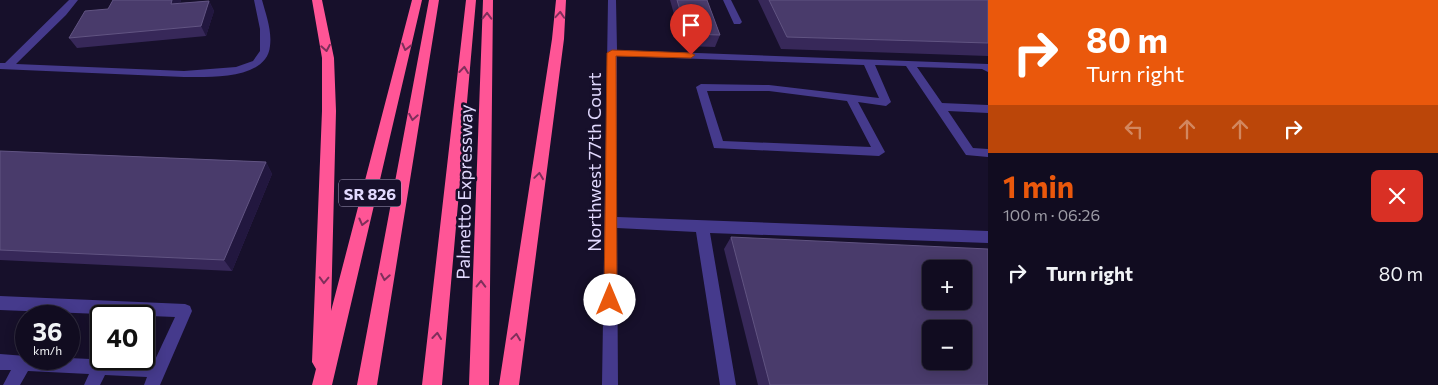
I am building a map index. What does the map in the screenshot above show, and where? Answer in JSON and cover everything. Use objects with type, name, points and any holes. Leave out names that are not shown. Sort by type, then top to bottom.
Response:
[{"type":"highway","points":[[317,0],[328,58],[329,111],[322,385]]},
{"type":"highway","name":"SR 826","points":[[322,385],[417,0]]},
{"type":"highway","points":[[366,385],[434,0]]},
{"type":"highway","points":[[432,385],[470,0]]},
{"type":"highway","name":"Palmetto Expressway","points":[[479,385],[488,0]]},
{"type":"highway","points":[[509,385],[558,39],[561,0]]},
{"type":"street","points":[[4,66],[63,13],[74,0]]},
{"type":"street","points":[[4,66],[184,74],[213,74],[236,70],[251,66],[262,58],[265,49],[265,29],[258,0]]},
{"type":"street","name":"Northwest 77th Court","points":[[610,385],[612,0]]},
{"type":"street","points":[[727,0],[737,22]]},
{"type":"street","points":[[612,53],[987,67]]},
{"type":"street","points":[[851,99],[879,152],[718,145],[701,87],[769,88],[886,102],[868,62]]},
{"type":"street","points":[[909,63],[970,152],[988,153]]},
{"type":"street","points":[[939,106],[988,109]]},
{"type":"street","points":[[611,222],[988,237]]},
{"type":"street","points":[[702,227],[728,385]]},
{"type":"street","points":[[0,303],[185,311],[155,378],[115,370]]},
{"type":"street","points":[[0,362],[15,363]]},
{"type":"street","points":[[11,385],[20,370]]},
{"type":"street","points":[[92,385],[99,370]]},
{"type":"building","points":[[113,0],[172,0],[171,4],[209,1],[201,26],[69,38],[85,11],[108,9]]},
{"type":"building","points":[[677,0],[707,0],[720,35],[687,34]]},
{"type":"building","points":[[769,0],[988,0],[988,43],[787,37]]},
{"type":"building","points":[[0,151],[266,162],[224,260],[0,250]]},
{"type":"building","points":[[731,237],[988,249],[988,385],[770,385]]},
{"type":"route","points":[[610,300],[612,53],[691,55]]}]
